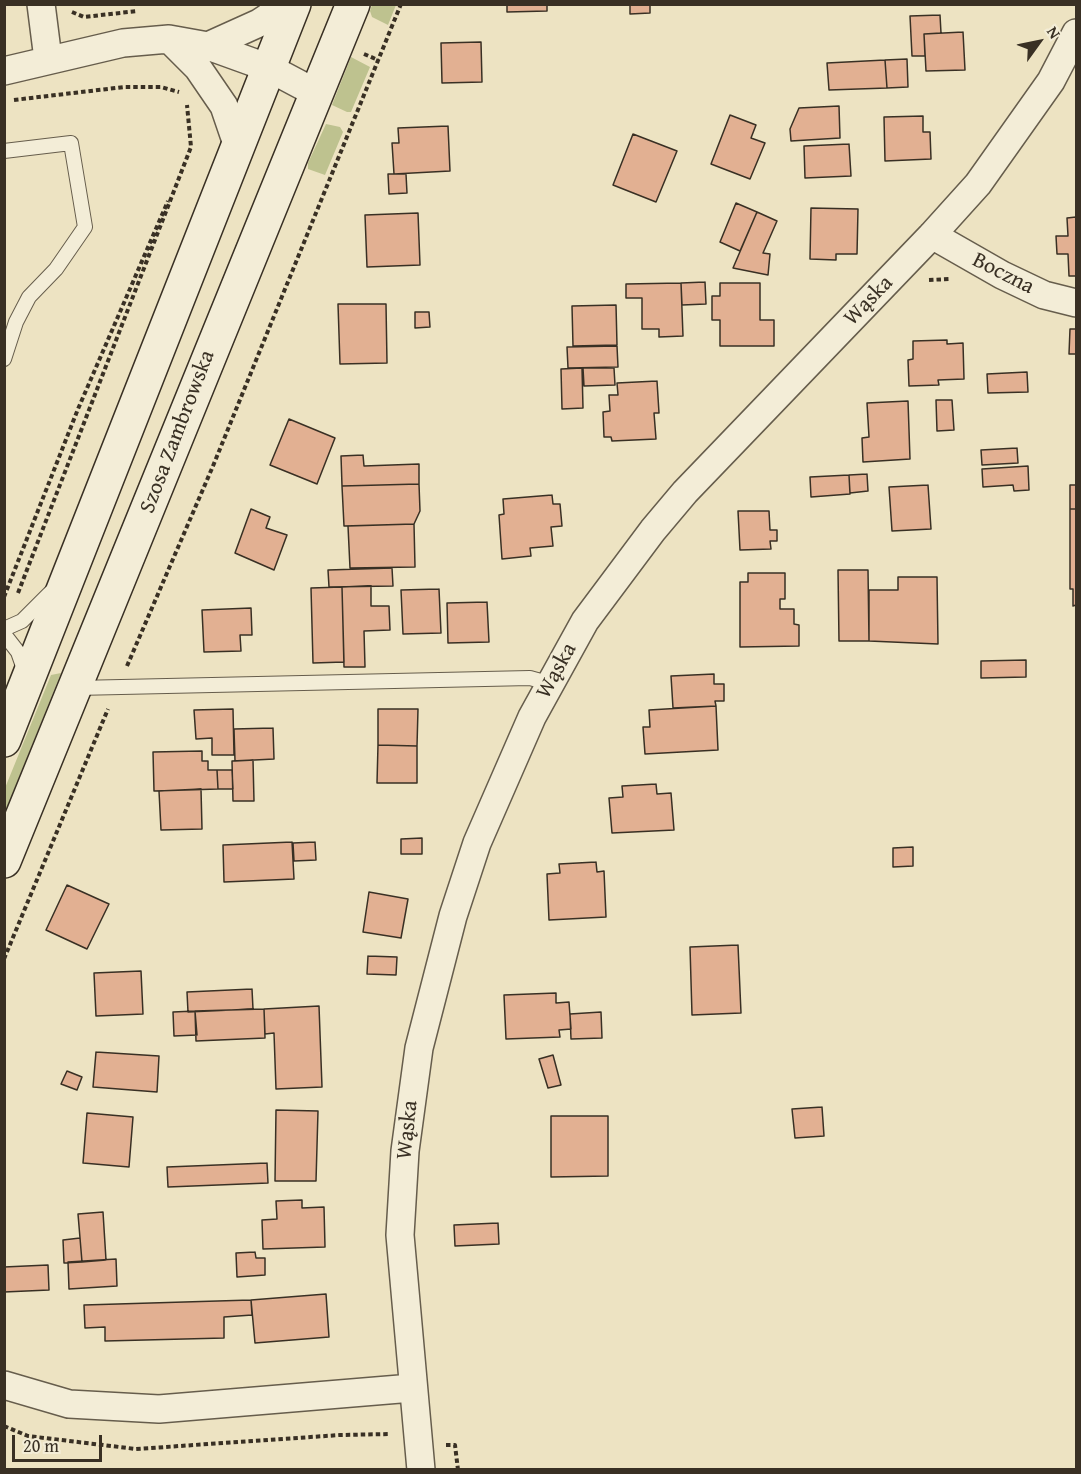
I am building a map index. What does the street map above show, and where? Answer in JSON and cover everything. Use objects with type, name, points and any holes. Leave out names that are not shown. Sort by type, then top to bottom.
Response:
[{"type":"main road","points":[[4,740],[294,4]]},
{"type":"main road","name":"Szosa Zambrowska","points":[[4,861],[353,4]]},
{"type":"main road","points":[[131,416],[138,432],[154,441],[162,441],[178,434]]},
{"type":"street","points":[[41,4],[48,59]]},
{"type":"street","points":[[208,46],[259,23],[288,4]]},
{"type":"street","name":"Wąska","points":[[421,1470],[402,1389],[400,1235],[405,1151],[418,1048],[453,916],[477,843],[548,683],[590,613],[652,530],[685,492],[932,235],[978,184],[1051,81],[1077,33]]},
{"type":"street","points":[[169,39],[198,68],[224,106],[238,147]]},
{"type":"street","points":[[4,71],[123,43],[169,39],[208,46],[269,68],[316,93]]},
{"type":"street","name":"Boczna","points":[[932,235],[1002,275],[1044,295],[1077,303]]},
{"type":"street","points":[[4,1385],[69,1404],[159,1409],[402,1389]]},
{"type":"lane","points":[[4,151],[71,143],[85,227],[56,269],[29,297],[16,322],[4,359]]},
{"type":"lane","points":[[4,629],[22,621],[72,567]]},
{"type":"lane","points":[[4,634],[18,652],[28,680]]},
{"type":"lane","points":[[76,688],[530,678],[548,683]]},
{"type":"path","points":[[4,959],[117,687],[213,466],[401,4]]},
{"type":"path","points":[[4,102],[124,87],[161,87],[186,96]]},
{"type":"path","points":[[4,597],[78,409],[191,147],[13,603]]},
{"type":"path","points":[[923,282],[949,279],[957,281]]},
{"type":"path","points":[[4,1426],[28,1436],[136,1449],[340,1435],[395,1434],[402,1389]]},
{"type":"path","points":[[435,1445],[455,1445],[458,1470]]},
{"type":"green space","points":[[372,5],[396,5],[388,25],[372,17],[370,11]]},
{"type":"green space","points":[[351,57],[370,67],[351,112],[347,112],[332,105]]},
{"type":"green space","points":[[326,124],[340,127],[343,132],[325,175],[308,169],[308,163]]},
{"type":"green space","points":[[61,673],[5,812],[5,788],[51,675]]},
{"type":"building","points":[[507,4],[547,4],[547,11],[507,12]]},
{"type":"building","points":[[630,4],[650,4],[650,13],[630,14]]},
{"type":"building","points":[[940,15],[941,33],[924,34],[925,56],[912,56],[910,16]]},
{"type":"building","points":[[963,32],[965,70],[926,71],[924,34]]},
{"type":"building","points":[[481,42],[482,82],[442,83],[441,43]]},
{"type":"building","points":[[907,59],[908,87],[887,88],[885,60]]},
{"type":"building","points":[[885,60],[887,88],[829,90],[827,63]]},
{"type":"building","points":[[839,106],[840,138],[791,141],[790,129],[799,108]]},
{"type":"building","points":[[730,115],[756,125],[751,138],[765,143],[750,179],[711,164]]},
{"type":"building","points":[[923,116],[923,132],[930,132],[931,159],[885,161],[884,117]]},
{"type":"building","points":[[448,126],[450,171],[394,174],[392,143],[399,143],[398,128]]},
{"type":"building","points":[[633,134],[677,151],[656,202],[613,185]]},
{"type":"building","points":[[849,144],[851,176],[805,178],[804,146]]},
{"type":"building","points":[[388,174],[406,174],[407,193],[389,194]]},
{"type":"building","points":[[736,203],[757,212],[740,251],[720,242]]},
{"type":"building","points":[[811,208],[858,209],[857,254],[836,254],[836,260],[810,259]]},
{"type":"building","points":[[757,212],[777,221],[763,253],[770,254],[768,275],[733,268]]},
{"type":"building","points":[[418,213],[420,265],[367,267],[365,215]]},
{"type":"building","points":[[1076,217],[1076,276],[1069,276],[1068,254],[1057,254],[1056,236],[1068,236],[1067,218]]},
{"type":"building","points":[[705,282],[706,304],[682,305],[681,283]]},
{"type":"building","points":[[681,283],[683,336],[659,337],[659,329],[642,329],[642,298],[626,298],[626,284]]},
{"type":"building","points":[[720,283],[760,283],[760,320],[774,320],[774,346],[720,346],[720,320],[712,320],[712,296],[720,296]]},
{"type":"building","points":[[338,304],[386,304],[387,363],[340,364]]},
{"type":"building","points":[[616,305],[617,345],[573,346],[572,306]]},
{"type":"building","points":[[415,312],[429,312],[430,327],[415,328]]},
{"type":"building","points":[[1070,329],[1076,329],[1076,354],[1069,354]]},
{"type":"building","points":[[947,340],[947,344],[963,343],[964,379],[938,380],[939,385],[909,386],[908,360],[913,359],[913,341]]},
{"type":"building","points":[[617,346],[618,367],[568,368],[567,347]]},
{"type":"building","points":[[582,368],[583,408],[562,409],[561,369]]},
{"type":"building","points":[[583,368],[614,368],[615,385],[584,386]]},
{"type":"building","points":[[1027,372],[1028,392],[988,393],[987,374]]},
{"type":"building","points":[[657,381],[659,413],[654,413],[656,439],[612,441],[611,437],[604,437],[603,412],[610,411],[609,395],[618,395],[617,383]]},
{"type":"building","points":[[936,400],[952,400],[954,430],[937,431]]},
{"type":"building","points":[[908,401],[910,459],[863,462],[862,438],[869,437],[867,403]]},
{"type":"building","points":[[289,419],[335,438],[317,484],[270,465]]},
{"type":"building","points":[[1017,448],[1018,463],[982,465],[981,450]]},
{"type":"building","points":[[363,455],[364,466],[419,464],[419,484],[342,486],[341,456]]},
{"type":"building","points":[[1028,466],[1029,490],[1014,491],[1013,485],[983,487],[982,469]]},
{"type":"building","points":[[867,474],[868,491],[850,493],[849,475]]},
{"type":"building","points":[[849,475],[850,494],[811,497],[810,477]]},
{"type":"building","points":[[419,484],[420,511],[414,524],[344,526],[342,486]]},
{"type":"building","points":[[928,485],[931,529],[892,531],[889,487]]},
{"type":"building","points":[[1070,485],[1076,485],[1076,509],[1070,509]]},
{"type":"building","points":[[552,495],[553,504],[560,504],[562,526],[551,527],[553,546],[530,548],[531,556],[502,559],[499,515],[504,514],[503,499]]},
{"type":"building","points":[[251,509],[270,517],[266,528],[287,535],[274,570],[235,553]]},
{"type":"building","points":[[1070,509],[1076,509],[1076,605],[1073,606],[1073,589],[1070,589]]},
{"type":"building","points":[[738,511],[769,511],[770,530],[777,530],[777,541],[770,541],[771,549],[740,550]]},
{"type":"building","points":[[414,524],[415,567],[350,568],[348,526]]},
{"type":"building","points":[[392,568],[393,586],[329,587],[328,570]]},
{"type":"building","points":[[838,570],[868,570],[869,641],[839,641]]},
{"type":"building","points":[[748,573],[785,573],[785,599],[780,599],[780,609],[794,609],[794,624],[799,625],[799,646],[740,647],[740,582],[748,582]]},
{"type":"building","points":[[898,577],[937,577],[938,644],[869,641],[869,590],[898,590]]},
{"type":"building","points":[[371,586],[371,606],[389,606],[390,630],[364,631],[365,667],[344,667],[342,587]]},
{"type":"building","points":[[342,587],[344,662],[313,663],[311,588]]},
{"type":"building","points":[[439,589],[441,633],[403,634],[401,590]]},
{"type":"building","points":[[487,602],[489,642],[448,643],[447,603]]},
{"type":"building","points":[[251,608],[252,635],[240,635],[241,651],[204,652],[202,610]]},
{"type":"building","points":[[1026,660],[1026,677],[981,678],[981,661]]},
{"type":"building","points":[[714,674],[714,684],[724,684],[724,701],[715,701],[716,706],[673,708],[671,676]]},
{"type":"building","points":[[716,706],[718,750],[645,754],[643,727],[650,727],[649,710]]},
{"type":"building","points":[[233,709],[234,755],[212,755],[212,738],[196,739],[194,710]]},
{"type":"building","points":[[378,709],[418,709],[417,746],[378,745]]},
{"type":"building","points":[[273,728],[274,759],[235,761],[234,729]]},
{"type":"building","points":[[378,745],[417,746],[417,783],[377,783]]},
{"type":"building","points":[[202,751],[202,761],[208,761],[208,770],[217,770],[218,789],[154,791],[153,752]]},
{"type":"building","points":[[253,760],[254,801],[233,801],[232,761]]},
{"type":"building","points":[[217,770],[232,770],[233,789],[218,789]]},
{"type":"building","points":[[656,784],[657,794],[671,793],[674,830],[612,833],[609,798],[623,797],[622,786]]},
{"type":"building","points":[[201,789],[202,829],[161,830],[159,791]]},
{"type":"building","points":[[422,838],[422,854],[401,854],[401,839]]},
{"type":"building","points":[[292,842],[294,879],[224,882],[223,845]]},
{"type":"building","points":[[315,842],[316,860],[294,861],[293,843]]},
{"type":"building","points":[[913,847],[913,866],[893,867],[893,848]]},
{"type":"building","points":[[596,862],[597,872],[604,871],[606,917],[549,920],[547,874],[560,873],[559,864]]},
{"type":"building","points":[[67,885],[109,904],[87,949],[46,930]]},
{"type":"building","points":[[369,892],[408,899],[401,938],[363,932]]},
{"type":"building","points":[[738,945],[741,1013],[692,1015],[690,947]]},
{"type":"building","points":[[368,956],[397,957],[396,975],[367,974]]},
{"type":"building","points":[[141,971],[143,1014],[96,1016],[94,973]]},
{"type":"building","points":[[252,989],[253,1009],[188,1012],[187,992]]},
{"type":"building","points":[[556,993],[556,1003],[569,1002],[571,1029],[559,1030],[560,1037],[506,1039],[504,995]]},
{"type":"building","points":[[319,1006],[322,1087],[276,1089],[274,1033],[265,1034],[264,1009]]},
{"type":"building","points":[[264,1009],[265,1038],[196,1041],[195,1011]]},
{"type":"building","points":[[195,1011],[197,1035],[174,1036],[173,1012]]},
{"type":"building","points":[[601,1012],[602,1038],[571,1039],[570,1014]]},
{"type":"building","points":[[96,1052],[159,1056],[157,1092],[93,1087]]},
{"type":"building","points":[[553,1055],[561,1085],[548,1088],[539,1059]]},
{"type":"building","points":[[67,1071],[82,1077],[77,1090],[61,1084]]},
{"type":"building","points":[[822,1107],[824,1136],[795,1138],[792,1109]]},
{"type":"building","points":[[276,1110],[318,1111],[316,1181],[275,1181]]},
{"type":"building","points":[[87,1113],[133,1117],[129,1167],[83,1163]]},
{"type":"building","points":[[551,1116],[608,1116],[608,1176],[551,1177]]},
{"type":"building","points":[[267,1163],[268,1183],[168,1187],[167,1167]]},
{"type":"building","points":[[302,1200],[302,1208],[324,1207],[325,1247],[263,1249],[262,1220],[277,1219],[276,1201]]},
{"type":"building","points":[[103,1212],[106,1260],[82,1262],[78,1214]]},
{"type":"building","points":[[498,1223],[499,1244],[455,1246],[454,1225]]},
{"type":"building","points":[[80,1238],[82,1262],[64,1263],[63,1240]]},
{"type":"building","points":[[255,1252],[256,1258],[265,1258],[265,1275],[237,1277],[236,1253]]},
{"type":"building","points":[[116,1259],[117,1286],[69,1289],[68,1262]]},
{"type":"building","points":[[48,1265],[49,1290],[4,1292],[4,1267]]},
{"type":"building","points":[[326,1294],[329,1337],[255,1343],[251,1300]]},
{"type":"building","points":[[251,1300],[252,1315],[224,1317],[224,1338],[105,1341],[105,1327],[85,1328],[84,1305]]}]
